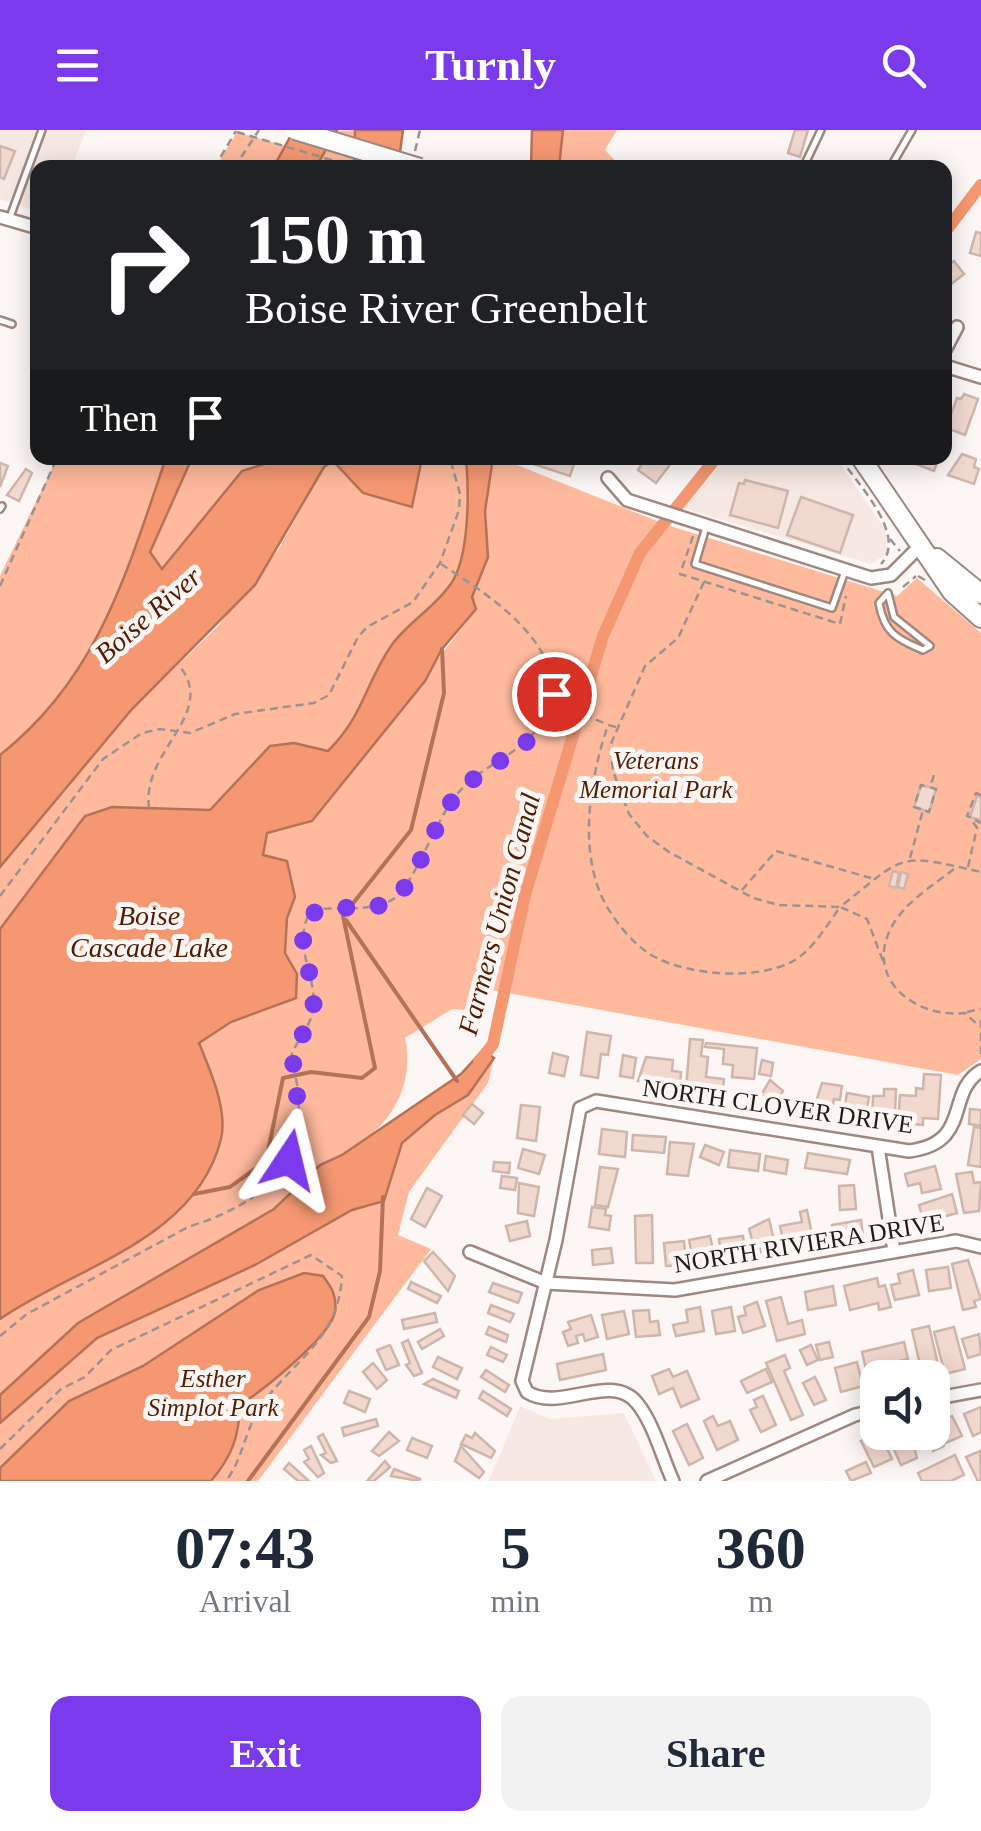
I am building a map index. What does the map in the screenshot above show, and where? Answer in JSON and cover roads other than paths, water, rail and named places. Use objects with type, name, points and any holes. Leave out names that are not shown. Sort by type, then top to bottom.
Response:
[{"type":"main road","points":[[295,130],[394,160]]},
{"type":"main road","points":[[866,465],[952,592],[981,618]]},
{"type":"main road","points":[[920,545],[981,594]]},
{"type":"street","points":[[5,218],[30,226]]},
{"type":"street","points":[[952,337],[957,327]]},
{"type":"street","points":[[952,368],[981,377]]},
{"type":"street","points":[[608,478],[628,500],[870,578],[891,576],[920,545]]},
{"type":"street","name":"NORTH CLOVER DRIVE","points":[[546,1283],[578,1116],[584,1103],[596,1101],[910,1151],[938,1142],[960,1115],[967,1082],[981,1071]]},
{"type":"street","points":[[878,1147],[894,1251]]},
{"type":"street","name":"NORTH RIVIERA DRIVE","points":[[470,1252],[546,1283],[675,1290],[956,1241],[981,1247]]},
{"type":"street","points":[[546,1283],[522,1370],[527,1392],[550,1402],[608,1391],[627,1394],[640,1406],[673,1481]]},
{"type":"street","points":[[950,1396],[981,1390]]},
{"type":"street","points":[[707,1481],[860,1414]]},
{"type":"lane","points":[[5,218],[42,130]]},
{"type":"lane","points":[[807,160],[822,130]]},
{"type":"lane","points":[[895,160],[912,130]]},
{"type":"lane","points":[[0,320],[12,324]]},
{"type":"lane","points":[[706,528],[695,564],[832,608],[845,571]]},
{"type":"lane","points":[[888,593],[879,603],[882,625],[898,640],[923,650],[930,646],[894,618],[888,593],[891,576]]},
{"type":"water","points":[[294,130],[337,130],[320,160],[277,160]]},
{"type":"water","points":[[355,130],[403,130],[399,160],[354,160]]},
{"type":"water","points":[[532,130],[563,130],[560,160],[531,160]]},
{"type":"water","name":"Boise River","points":[[164,465],[189,465],[150,552],[162,569],[242,471],[261,465],[327,465],[255,585],[132,709],[0,867],[0,755],[34,724],[86,657],[106,620]]},
{"type":"water","points":[[337,465],[421,465],[412,507],[363,493]]},
{"type":"water","name":"Boise Cascade Lake","points":[[466,465],[492,465],[485,511],[488,557],[472,597],[476,609],[442,649],[425,681],[312,821],[267,833],[263,855],[287,861],[295,897],[287,918],[285,953],[297,974],[296,998],[231,1022],[199,1043],[217,1090],[223,1128],[207,1174],[160,1227],[0,1319],[0,929],[85,816],[112,807],[210,810],[270,746],[294,743],[328,751],[357,712],[391,646],[444,593],[457,573],[467,524]]},
{"type":"water","name":"Farmers Union Canal","points":[[483,1050],[494,1058],[468,1095],[435,1115],[402,1143],[384,1201],[352,1210],[255,1265],[97,1338],[0,1423],[0,1395],[78,1323],[274,1209],[320,1165],[342,1155],[461,1074]]},
{"type":"water","points":[[304,1273],[323,1276],[334,1297],[335,1312],[321,1335],[294,1362],[240,1405],[233,1446],[211,1481],[0,1481],[0,1468],[69,1401],[143,1366],[259,1290]]},
{"type":"waterway","name":"Farmers Union Canal","points":[[952,223],[981,185]]},
{"type":"waterway","name":"Farmers Union Canal","points":[[479,1062],[493,1044],[525,895],[603,636],[640,553],[710,465]]},
{"type":"waterway","points":[[194,1194],[230,1187],[266,1161],[283,1078],[311,1072],[362,1078],[375,1068],[343,916],[411,830],[444,693],[442,649]]},
{"type":"waterway","points":[[346,920],[457,1081]]},
{"type":"waterway","points":[[248,1481],[369,1317],[380,1271],[383,1197]]},
{"type":"park label","name":"Veterans Memorial Park","points":[[656,774]]},
{"type":"park label","name":"Esther Simplot Park","points":[[213,1392]]}]
